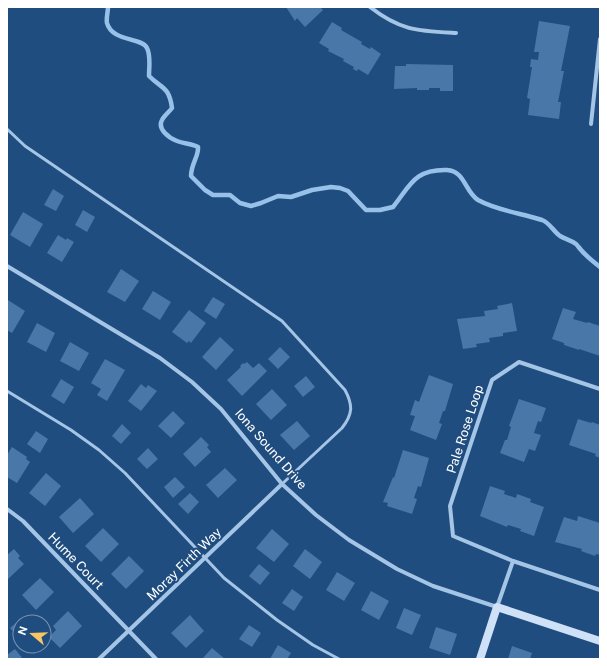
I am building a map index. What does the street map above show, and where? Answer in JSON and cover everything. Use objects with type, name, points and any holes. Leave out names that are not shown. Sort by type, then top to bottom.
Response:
[{"type":"street","points":[[370,7],[382,16],[402,27],[419,31],[456,33]]},
{"type":"street","points":[[591,124],[600,39]]},
{"type":"street","points":[[595,92],[600,92]]},
{"type":"street","name":"Iona Sound Drive","points":[[7,266],[160,358],[192,382],[221,409],[282,484],[316,515],[348,540],[397,569],[433,586],[600,641]]},
{"type":"street","name":"Pale Rose Loop","points":[[600,388],[519,362],[492,380],[450,506],[453,536],[513,561],[600,590]]},
{"type":"street","name":"Moray Firth Way","points":[[99,659],[282,484]]},
{"type":"street","name":"Hume Court","points":[[7,509],[24,521],[156,659]]},
{"type":"street","points":[[480,659],[513,561]]},
{"type":"lane","points":[[7,129],[25,146],[282,321],[345,390],[350,399],[351,410],[348,420],[342,428],[282,484]]},
{"type":"lane","points":[[7,391],[71,430],[99,450],[224,578],[277,620],[313,645],[339,659]]},
{"type":"building","points":[[286,7],[320,7],[323,10],[305,27],[297,18],[295,21]]},
{"type":"building","points":[[539,21],[570,26],[561,71],[564,71],[558,102],[561,102],[559,119],[528,115],[530,99],[527,98],[532,67],[530,67],[531,59],[538,60],[539,52],[534,52]]},
{"type":"building","points":[[332,22],[342,28],[341,30],[362,42],[361,44],[370,49],[371,47],[381,54],[368,75],[358,69],[357,71],[353,69],[354,67],[343,61],[344,59],[328,51],[329,49],[319,43]]},
{"type":"building","points":[[406,64],[453,65],[453,91],[440,91],[440,88],[429,88],[429,90],[417,90],[417,88],[394,89],[395,66],[406,66]]},
{"type":"building","points":[[53,189],[64,196],[56,211],[44,205]]},
{"type":"building","points":[[83,210],[95,217],[87,232],[75,225]]},
{"type":"building","points":[[23,212],[43,224],[30,247],[10,235]]},
{"type":"building","points":[[58,235],[66,240],[67,238],[74,242],[62,262],[47,253]]},
{"type":"building","points":[[121,269],[139,281],[125,302],[107,292]]},
{"type":"building","points":[[153,291],[171,302],[160,320],[142,309]]},
{"type":"building","points":[[213,297],[225,304],[216,319],[204,311]]},
{"type":"building","points":[[8,300],[25,311],[12,333],[7,330]]},
{"type":"building","points":[[512,303],[517,331],[503,333],[503,336],[489,338],[490,342],[476,344],[477,347],[463,349],[457,319],[485,316],[484,311],[498,309],[497,306]]},
{"type":"building","points":[[563,308],[576,312],[573,319],[600,326],[600,356],[564,345],[564,343],[552,339]]},
{"type":"building","points":[[189,310],[206,323],[191,343],[189,341],[187,343],[172,332]]},
{"type":"building","points":[[37,323],[55,333],[46,352],[27,342]]},
{"type":"building","points":[[220,337],[234,350],[216,370],[202,357]]},
{"type":"building","points":[[70,342],[89,353],[79,371],[60,361]]},
{"type":"building","points":[[280,347],[290,357],[278,369],[268,359]]},
{"type":"building","points":[[105,359],[125,370],[107,401],[97,395],[101,389],[91,383]]},
{"type":"building","points":[[247,362],[253,368],[259,363],[267,371],[242,396],[227,380],[241,367],[240,366],[243,363],[244,364]]},
{"type":"building","points":[[429,375],[453,384],[445,411],[443,411],[439,423],[442,424],[436,440],[410,430],[415,416],[410,415],[415,400],[419,402]]},
{"type":"building","points":[[306,376],[315,387],[303,397],[294,386]]},
{"type":"building","points":[[61,379],[74,387],[64,404],[51,396]]},
{"type":"building","points":[[141,384],[146,388],[148,385],[157,391],[141,411],[128,401]]},
{"type":"building","points":[[272,389],[287,405],[271,420],[256,404]]},
{"type":"building","points":[[519,399],[546,408],[541,422],[538,421],[534,433],[541,435],[535,451],[529,449],[524,462],[500,453],[505,440],[507,440],[511,427],[509,426]]},
{"type":"building","points":[[173,411],[185,423],[171,438],[158,426]]},
{"type":"building","points":[[578,419],[600,425],[600,458],[595,456],[596,454],[569,445]]},
{"type":"building","points":[[297,421],[310,436],[294,450],[280,435]]},
{"type":"building","points":[[122,424],[131,433],[121,444],[112,436]]},
{"type":"building","points":[[36,431],[48,439],[40,453],[27,444]]},
{"type":"building","points":[[201,437],[209,445],[207,447],[211,452],[195,467],[183,454]]},
{"type":"building","points":[[12,447],[27,457],[26,459],[30,462],[17,483],[7,477],[7,455]]},
{"type":"building","points":[[148,448],[158,459],[147,469],[137,459]]},
{"type":"building","points":[[403,450],[429,458],[421,487],[418,486],[414,498],[417,499],[412,514],[387,506],[388,503],[383,502],[393,477],[394,478]]},
{"type":"building","points":[[225,468],[237,480],[218,498],[206,485]]},
{"type":"building","points":[[46,473],[61,486],[45,506],[29,493]]},
{"type":"building","points":[[175,477],[185,487],[173,498],[164,487]]},
{"type":"building","points":[[490,486],[505,491],[504,494],[516,498],[517,494],[531,499],[530,502],[544,507],[534,536],[520,531],[521,529],[508,525],[507,527],[480,516]]},
{"type":"building","points":[[190,493],[199,502],[188,514],[178,504]]},
{"type":"building","points":[[80,498],[94,514],[73,533],[59,517]]},
{"type":"building","points":[[578,516],[600,523],[600,555],[596,554],[595,556],[581,551],[582,549],[555,542],[564,517],[577,521]]},
{"type":"building","points":[[103,528],[119,544],[101,562],[85,546]]},
{"type":"building","points":[[272,529],[289,544],[274,562],[256,548]]},
{"type":"building","points":[[14,549],[20,556],[18,558],[24,564],[7,580],[7,555]]},
{"type":"building","points":[[305,549],[322,562],[310,579],[293,566]]},
{"type":"building","points":[[129,556],[144,571],[126,589],[111,574]]},
{"type":"building","points":[[259,564],[270,573],[260,585],[249,576]]},
{"type":"building","points":[[337,572],[355,583],[344,601],[326,590]]},
{"type":"building","points":[[40,578],[54,592],[36,610],[22,595]]},
{"type":"building","points":[[292,589],[303,597],[294,611],[282,603]]},
{"type":"building","points":[[371,591],[389,601],[379,620],[361,610]]},
{"type":"building","points":[[404,608],[421,615],[412,635],[396,628]]},
{"type":"building","points":[[68,611],[82,626],[60,648],[52,640],[52,634],[56,630],[53,626]]},
{"type":"building","points":[[190,615],[204,631],[186,648],[171,633]]},
{"type":"building","points":[[249,625],[261,633],[252,647],[239,639]]},
{"type":"building","points":[[436,627],[457,634],[450,655],[429,648]]},
{"type":"building","points":[[278,645],[291,653],[287,659],[270,659]]},
{"type":"building","points":[[512,646],[532,653],[530,659],[508,659]]},
{"type":"building","points":[[212,648],[225,659],[202,659]]},
{"type":"building","points":[[12,651],[12,654],[19,654],[23,659],[7,659],[7,655]]},
{"type":"waterway","points":[[108,7],[107,23],[110,29],[121,36],[139,42],[147,48],[149,58],[149,76],[167,92],[171,101],[172,108],[163,118],[161,123],[162,130],[174,140],[198,147],[191,176],[205,190],[213,195],[230,195],[240,203],[251,206],[278,196],[291,197],[312,190],[331,187],[348,191],[366,210],[380,210],[393,207],[414,180],[427,172],[436,170],[453,171],[458,174],[470,192],[478,200],[493,207],[545,221],[560,236],[576,244],[600,267]]}]
